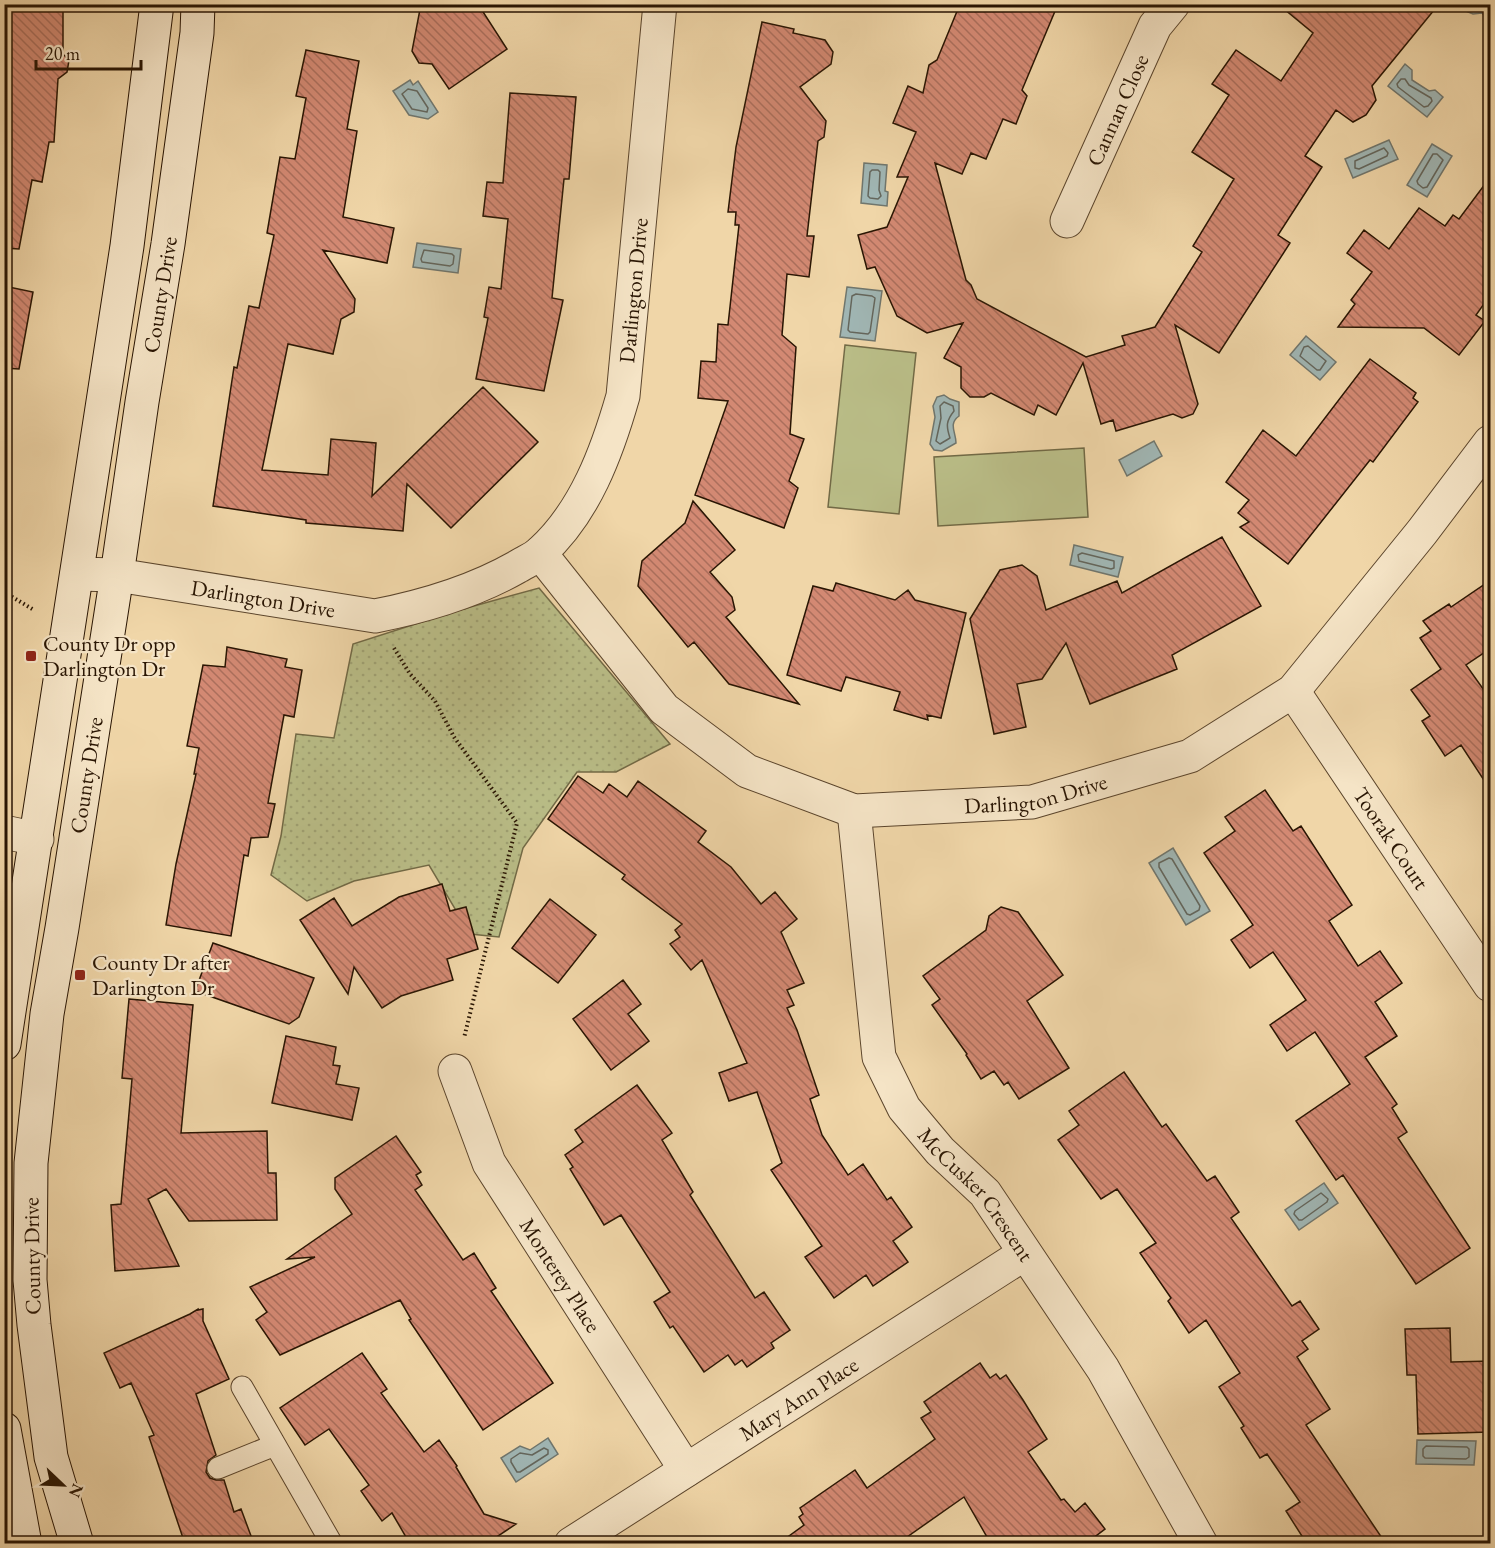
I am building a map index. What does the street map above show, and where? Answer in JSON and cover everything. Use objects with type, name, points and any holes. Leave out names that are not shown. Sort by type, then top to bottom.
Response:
[{"type":"street","name":"County Drive","points":[[4,1044],[127,246],[157,4]]},
{"type":"street","name":"County Drive","points":[[77,1544],[51,1457],[34,1325],[30,1280],[31,1163],[47,1014],[168,244],[197,33],[198,4]]},
{"type":"street","name":"Darlington Drive","points":[[77,574],[117,575],[375,616],[454,597],[500,577],[540,554],[568,521],[587,490],[608,447],[623,396],[660,4]]},
{"type":"street","name":"Cannan Close","points":[[1067,221],[1155,26],[1173,4]]},
{"type":"street","name":"Darlington Drive","points":[[540,554],[664,709],[747,771],[854,811],[1032,802],[1191,756],[1293,691],[1422,532],[1491,442]]},
{"type":"street","name":"Toorak Court","points":[[1293,691],[1491,985]]},
{"type":"street","name":"McCusker Crescent","points":[[854,811],[879,1057],[904,1108],[940,1151],[985,1193],[1103,1369],[1201,1544]]},
{"type":"street","points":[[4,832],[37,839]]},
{"type":"street","name":"Monterey Place","points":[[455,1071],[489,1163],[686,1470]]},
{"type":"street","name":"Mary Ann Place","points":[[571,1544],[1024,1254]]},
{"type":"street","points":[[4,1429],[25,1544]]},
{"type":"lane","points":[[242,1387],[332,1544]]},
{"type":"lane","points":[[218,1468],[275,1445]]},
{"type":"path","points":[[4,591],[34,610]]},
{"type":"path","points":[[375,616],[410,674],[435,702],[454,737],[517,824],[455,1071]]},
{"type":"green space","points":[[845,345],[916,353],[899,514],[828,507]]},
{"type":"green space","points":[[1084,448],[1088,517],[938,526],[934,457]]},
{"type":"green space","points":[[539,588],[670,744],[616,772],[577,772],[523,848],[499,937],[470,934],[429,865],[354,881],[307,901],[271,875],[281,836],[296,734],[334,738],[353,644],[456,611]]},
{"type":"water","points":[[1457,5],[1490,5],[1490,22],[1482,13],[1473,14],[1458,8]]},
{"type":"water","points":[[1405,64],[1412,70],[1412,80],[1429,91],[1435,90],[1443,97],[1427,117],[1388,86]]},
{"type":"water","points":[[410,80],[413,85],[418,81],[438,112],[428,119],[409,115],[393,91]]},
{"type":"water","points":[[1389,140],[1398,159],[1353,178],[1345,159]]},
{"type":"water","points":[[1432,144],[1452,156],[1427,197],[1407,185]]},
{"type":"water","points":[[864,163],[887,165],[885,191],[888,192],[887,206],[861,203]]},
{"type":"water","points":[[417,243],[461,249],[458,273],[413,267]]},
{"type":"water","points":[[847,287],[882,291],[875,341],[840,337]]},
{"type":"water","points":[[1306,336],[1336,362],[1320,380],[1290,355]]},
{"type":"water","points":[[944,395],[959,402],[959,416],[953,425],[956,443],[942,451],[934,450],[930,444],[935,417],[933,406],[937,397]]},
{"type":"water","points":[[1154,441],[1162,456],[1127,476],[1119,460]]},
{"type":"water","points":[[1074,545],[1123,557],[1118,577],[1070,565]]},
{"type":"water","points":[[1173,848],[1210,911],[1186,925],[1149,863]]},
{"type":"water","points":[[1324,1183],[1338,1203],[1299,1230],[1285,1210]]},
{"type":"water","points":[[548,1438],[558,1454],[516,1482],[501,1458],[520,1446],[530,1450]]},
{"type":"water","points":[[1417,1440],[1476,1441],[1474,1465],[1416,1464]]},
{"type":"building","points":[[6,4],[63,4],[63,54],[69,60],[67,72],[58,79],[54,142],[49,142],[42,182],[32,180],[19,249],[4,248]]},
{"type":"building","points":[[421,4],[478,4],[507,49],[449,89],[432,64],[419,63],[412,51]]},
{"type":"building","points":[[960,4],[1058,4],[1022,90],[1027,96],[1016,124],[1003,119],[986,159],[971,153],[962,174],[935,163],[966,280],[971,285],[977,299],[1086,357],[1125,345],[1122,336],[1155,327],[1202,252],[1193,246],[1234,179],[1192,152],[1229,95],[1212,84],[1236,50],[1281,81],[1313,33],[1278,4],[1439,4],[1372,86],[1376,100],[1366,115],[1353,122],[1336,110],[1305,156],[1322,167],[1278,235],[1290,243],[1219,353],[1175,325],[1198,404],[1193,414],[1182,418],[1173,414],[1116,431],[1113,420],[1101,424],[1083,363],[1056,415],[1038,405],[1034,415],[991,393],[984,397],[970,397],[961,388],[961,367],[944,358],[963,323],[927,333],[897,316],[875,267],[867,269],[858,235],[887,227],[908,177],[897,177],[916,132],[893,123],[908,86],[923,93],[929,65],[937,60]]},
{"type":"building","points":[[762,22],[794,29],[793,33],[825,40],[833,52],[831,64],[800,87],[826,121],[824,137],[818,141],[807,236],[814,236],[809,277],[787,274],[782,335],[796,347],[790,434],[804,439],[789,481],[798,488],[784,528],[695,495],[728,401],[698,398],[701,361],[716,362],[718,324],[728,325],[739,225],[735,225],[736,212],[728,212],[736,147]]},
{"type":"building","points":[[306,50],[359,61],[347,129],[357,131],[343,217],[394,228],[387,263],[323,250],[355,299],[354,312],[341,319],[333,354],[288,344],[262,470],[328,475],[331,439],[376,443],[372,496],[483,387],[538,442],[451,528],[407,484],[403,531],[306,523],[306,520],[213,506],[234,367],[237,368],[249,306],[259,308],[274,235],[267,233],[280,157],[295,159],[306,98],[296,96]]},
{"type":"building","points":[[510,93],[576,97],[569,179],[564,179],[552,298],[563,300],[544,391],[476,379],[488,318],[484,317],[489,287],[501,289],[508,219],[483,216],[487,182],[503,183]]},
{"type":"building","points":[[1491,176],[1491,294],[1476,315],[1485,321],[1459,355],[1424,328],[1338,327],[1355,304],[1351,300],[1372,272],[1347,253],[1364,230],[1389,249],[1419,208],[1445,226],[1453,215],[1459,219]]},
{"type":"building","points":[[4,286],[33,292],[19,369],[4,368]]},
{"type":"building","points":[[1370,359],[1416,393],[1413,398],[1418,402],[1373,462],[1370,460],[1288,564],[1240,527],[1249,522],[1238,513],[1249,500],[1226,482],[1263,430],[1296,456]]},
{"type":"building","points":[[693,501],[735,550],[710,572],[732,597],[735,610],[726,617],[799,704],[729,684],[694,642],[688,647],[638,586],[642,561],[685,523]]},
{"type":"building","points":[[1222,537],[1261,606],[1172,655],[1177,669],[1090,704],[1066,643],[1042,679],[1017,684],[1026,727],[994,734],[970,619],[1000,570],[1022,565],[1037,576],[1046,610],[1117,581],[1122,593]]},
{"type":"building","points":[[1491,580],[1491,648],[1466,665],[1491,700],[1491,791],[1461,745],[1445,756],[1422,721],[1430,716],[1411,690],[1441,669],[1420,638],[1431,631],[1423,621],[1449,604],[1451,607]]},
{"type":"building","points":[[836,583],[895,600],[908,590],[915,600],[966,613],[941,718],[927,715],[928,720],[894,710],[900,692],[846,677],[841,691],[787,675],[813,586],[833,591]]},
{"type":"building","points":[[227,647],[287,659],[285,667],[302,670],[294,717],[284,715],[268,803],[275,804],[268,837],[251,838],[248,856],[244,855],[231,936],[166,925],[176,864],[196,774],[194,774],[199,748],[187,746],[203,665],[225,667]]},
{"type":"building","points":[[578,776],[603,793],[609,784],[627,797],[638,781],[706,831],[698,842],[731,867],[761,904],[775,892],[797,919],[781,932],[804,983],[787,990],[794,1005],[787,1008],[819,1095],[810,1099],[822,1135],[848,1175],[863,1164],[887,1200],[891,1197],[912,1227],[893,1241],[908,1262],[873,1286],[866,1275],[834,1298],[805,1257],[822,1246],[771,1170],[782,1163],[757,1092],[729,1101],[719,1073],[747,1063],[702,960],[691,970],[670,944],[680,937],[675,930],[682,924],[622,879],[625,875],[548,819]]},
{"type":"building","points":[[1265,790],[1293,831],[1301,826],[1352,905],[1329,921],[1358,966],[1380,951],[1402,983],[1375,1002],[1397,1036],[1365,1057],[1397,1104],[1392,1108],[1407,1132],[1398,1138],[1470,1248],[1416,1284],[1343,1175],[1336,1180],[1296,1121],[1350,1084],[1315,1032],[1287,1051],[1270,1025],[1306,1000],[1273,952],[1250,968],[1231,940],[1253,925],[1204,853],[1235,831],[1225,817]]},
{"type":"building","points":[[442,884],[450,911],[466,907],[478,949],[447,959],[453,980],[401,996],[382,1008],[354,967],[348,994],[300,920],[334,898],[352,926],[399,897]]},
{"type":"building","points":[[550,899],[596,935],[558,983],[512,948]]},
{"type":"building","points":[[1001,907],[1018,912],[1063,975],[1027,1001],[1069,1068],[1019,1099],[1008,1082],[1004,1085],[994,1071],[981,1079],[967,1054],[932,1005],[940,999],[923,976],[986,930],[989,916]]},
{"type":"building","points":[[213,943],[314,978],[299,1017],[289,1024],[195,991]]},
{"type":"building","points":[[623,980],[641,1004],[628,1014],[649,1041],[611,1070],[573,1019]]},
{"type":"building","points":[[129,999],[193,1005],[181,1133],[267,1131],[268,1173],[276,1173],[277,1220],[189,1221],[166,1189],[148,1199],[179,1266],[115,1271],[111,1205],[121,1204],[132,1079],[122,1078]]},
{"type":"building","points":[[286,1036],[336,1047],[333,1065],[340,1066],[336,1084],[359,1088],[352,1120],[272,1103]]},
{"type":"building","points":[[1124,1072],[1162,1127],[1166,1124],[1207,1181],[1215,1176],[1239,1212],[1231,1218],[1292,1306],[1300,1301],[1319,1329],[1302,1341],[1308,1349],[1297,1357],[1330,1409],[1306,1425],[1386,1544],[1307,1544],[1286,1511],[1300,1502],[1267,1454],[1260,1458],[1241,1428],[1244,1426],[1219,1387],[1240,1373],[1206,1320],[1189,1333],[1168,1301],[1171,1298],[1140,1253],[1156,1243],[1117,1189],[1101,1199],[1058,1140],[1079,1125],[1069,1111]]},
{"type":"building","points":[[637,1085],[672,1133],[662,1140],[693,1192],[690,1195],[755,1298],[764,1292],[790,1330],[771,1343],[774,1348],[747,1367],[742,1360],[735,1365],[728,1355],[704,1372],[673,1326],[670,1328],[654,1302],[670,1292],[621,1215],[604,1225],[570,1169],[573,1167],[565,1155],[583,1142],[575,1130]]},
{"type":"building","points":[[396,1136],[421,1172],[416,1175],[422,1185],[415,1190],[463,1260],[474,1253],[496,1288],[491,1291],[553,1383],[483,1430],[409,1320],[411,1319],[400,1300],[280,1355],[256,1320],[267,1312],[250,1287],[315,1257],[287,1259],[352,1214],[335,1189],[335,1178]]},
{"type":"building","points":[[198,1309],[203,1309],[203,1321],[229,1379],[196,1394],[216,1455],[208,1461],[206,1472],[210,1478],[224,1480],[234,1512],[241,1509],[254,1544],[185,1544],[149,1437],[154,1435],[131,1383],[120,1388],[104,1353]]},
{"type":"building","points":[[1450,1328],[1451,1362],[1491,1361],[1491,1432],[1418,1434],[1416,1375],[1407,1375],[1405,1329]]},
{"type":"building","points":[[362,1353],[387,1389],[381,1393],[424,1452],[439,1440],[457,1466],[484,1514],[516,1524],[486,1544],[410,1544],[392,1513],[382,1521],[361,1491],[369,1485],[329,1429],[305,1445],[280,1408]]},
{"type":"building","points":[[980,1363],[990,1378],[996,1374],[1000,1379],[1006,1375],[1023,1400],[1047,1439],[1028,1452],[1061,1500],[1064,1499],[1075,1512],[1085,1503],[1105,1529],[1096,1536],[1102,1544],[991,1544],[964,1497],[897,1544],[778,1544],[804,1525],[799,1517],[803,1514],[800,1508],[855,1470],[867,1488],[935,1439],[921,1418],[931,1412],[924,1402]]},
{"type":"place","name":"County Dr opp Darlington Dr","points":[[31,656]]},
{"type":"place","name":"County Dr after Darlington Dr","points":[[80,975]]}]
